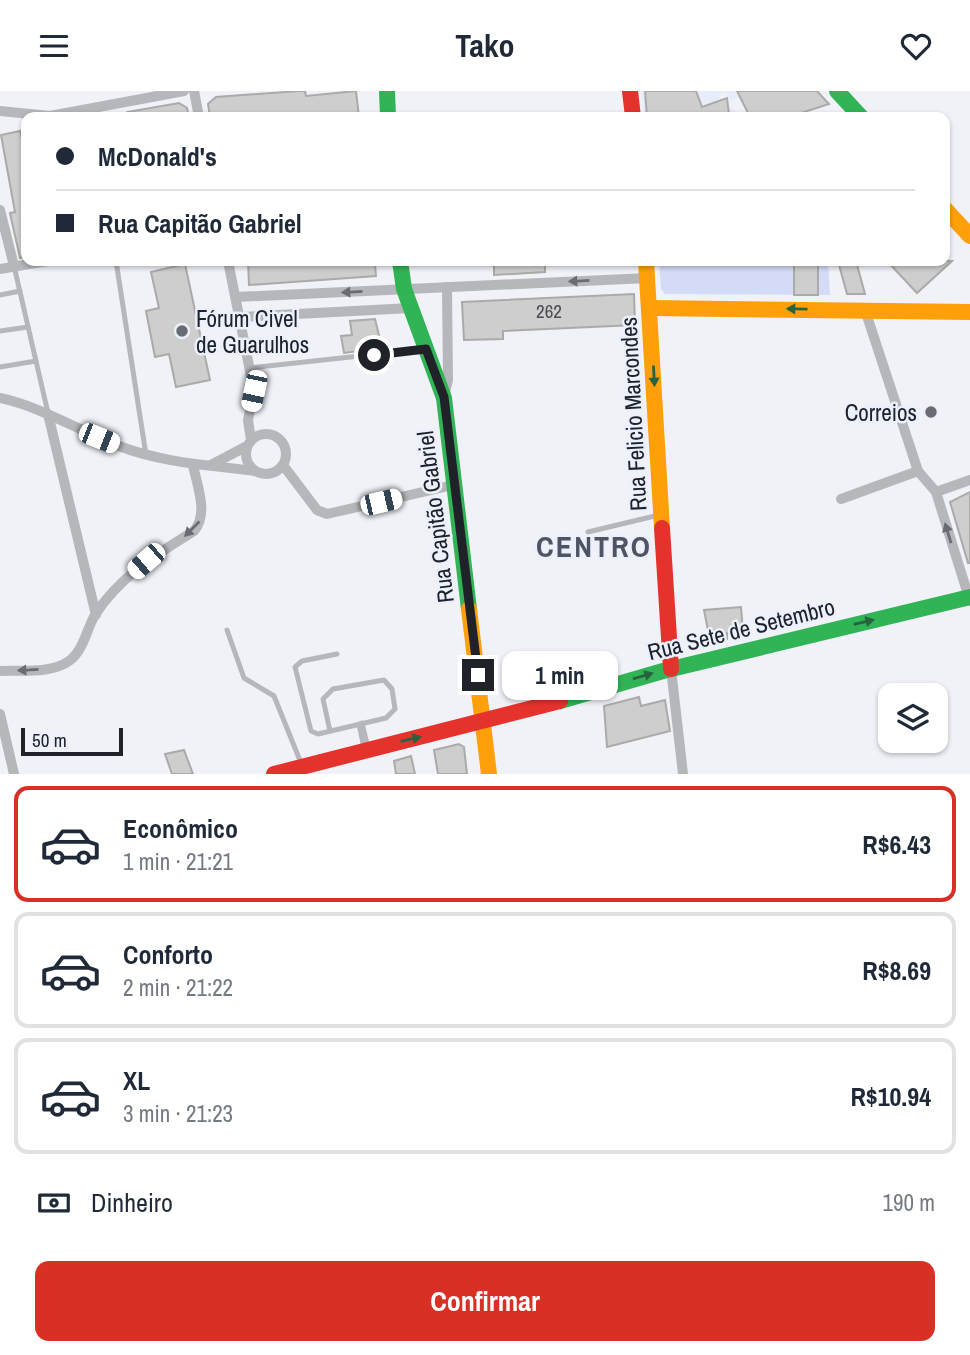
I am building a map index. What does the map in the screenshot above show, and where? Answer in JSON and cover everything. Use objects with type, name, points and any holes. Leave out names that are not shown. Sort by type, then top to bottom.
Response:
[{"type":"street","points":[[71,112],[184,91]]},
{"type":"street","points":[[194,91],[198,112]]},
{"type":"street","points":[[387,91],[388,112]]},
{"type":"street","points":[[630,91],[632,112]]},
{"type":"street","points":[[837,91],[856,112]]},
{"type":"street","points":[[0,111],[21,113]]},
{"type":"street","points":[[0,210],[14,266]]},
{"type":"street","points":[[950,214],[970,236]]},
{"type":"street","points":[[0,269],[21,265]]},
{"type":"street","points":[[229,266],[254,391],[248,420],[247,460],[255,471]]},
{"type":"street","name":"Rua Capitão Gabriel","points":[[401,266],[404,289],[444,397],[489,774]]},
{"type":"street","name":"Rua Felicio Marcondes","points":[[647,266],[671,669],[683,774]]},
{"type":"street","points":[[236,297],[648,278]]},
{"type":"street","points":[[444,397],[448,380],[447,287]]},
{"type":"street","points":[[650,308],[970,312]]},
{"type":"street","points":[[240,317],[411,309]]},
{"type":"street","points":[[865,310],[918,471],[936,492],[970,599]]},
{"type":"street","points":[[0,398],[48,414],[76,429],[146,455],[193,465],[211,465],[265,474],[275,472],[283,465],[286,453],[281,441],[270,435],[249,443],[211,465]]},
{"type":"street","points":[[48,414],[96,615]]},
{"type":"street","points":[[0,671],[51,669],[67,663],[78,653],[96,615],[123,582],[199,524],[201,509],[193,465]]},
{"type":"street","points":[[283,465],[317,510],[327,514],[453,485]]},
{"type":"street","points":[[841,499],[918,471]]},
{"type":"street","points":[[936,492],[970,480]]},
{"type":"street","name":"Rua Sete de Setembro","points":[[274,774],[313,768],[366,749],[484,723],[671,669],[970,599]]},
{"type":"street","points":[[0,714],[14,774]]},
{"type":"lane","points":[[14,266],[48,414]]},
{"type":"lane","points":[[117,266],[146,455]]},
{"type":"lane","points":[[0,295],[20,292]]},
{"type":"lane","points":[[0,331],[28,327]]},
{"type":"lane","points":[[250,368],[426,349]]},
{"type":"lane","points":[[0,367],[36,361]]},
{"type":"lane","points":[[588,532],[662,514]]},
{"type":"lane","points":[[227,630],[244,678],[274,696],[313,768]]},
{"type":"lane","points":[[330,731],[323,704],[328,692],[380,679],[388,681],[395,705],[393,713],[360,724],[318,734],[311,731],[295,667],[302,661],[337,654]]},
{"type":"lane","points":[[360,724],[366,749]]},
{"type":"shaded area","points":[[641,91],[726,91],[718,96],[736,112],[643,112]]},
{"type":"shaded area","points":[[726,91],[750,91],[730,101]]},
{"type":"shaded area","points":[[659,266],[828,266],[830,295],[665,294],[661,289]]},
{"type":"building","points":[[305,91],[306,96],[356,91],[358,112],[209,112],[208,104],[216,97]]},
{"type":"building","points":[[645,91],[696,91],[702,107],[727,98],[729,112],[647,112]]},
{"type":"building","points":[[737,91],[817,91],[829,104],[804,112],[748,112]]},
{"type":"building","points":[[179,103],[187,108],[188,112],[127,112]]},
{"type":"building","points":[[20,131],[21,135],[20,258],[10,213],[15,212],[1,135]]},
{"type":"building","name":"Fórum Civel de Guarulhos","points":[[185,266],[210,380],[176,387],[169,354],[155,357],[146,311],[159,308],[151,272]]},
{"type":"building","points":[[248,266],[375,266],[376,276],[249,285]]},
{"type":"building","points":[[494,266],[545,266],[545,272],[494,275]]},
{"type":"building","points":[[794,266],[818,266],[818,295],[794,295]]},
{"type":"building","points":[[839,266],[857,266],[865,294],[847,294]]},
{"type":"building","points":[[892,266],[947,266],[917,293]]},
{"type":"building","points":[[634,294],[635,325],[503,331],[503,339],[464,340],[462,302]]},
{"type":"building","points":[[375,319],[382,348],[344,353],[341,336],[352,335],[350,321]]},
{"type":"building","points":[[970,492],[970,563],[968,563],[950,502]]},
{"type":"building","points":[[741,607],[743,632],[727,633],[727,639],[716,640],[716,630],[708,631],[704,610]]},
{"type":"building","points":[[639,697],[641,706],[665,700],[670,731],[607,747],[604,706]]},
{"type":"building","points":[[459,744],[464,747],[467,774],[438,774],[434,750]]},
{"type":"building","points":[[184,750],[193,774],[172,774],[165,754]]},
{"type":"building","points":[[411,756],[415,774],[396,774],[394,761]]},
{"type":"traffic: fast","points":[[387,91],[388,112]]},
{"type":"traffic: fast","points":[[837,91],[856,112]]},
{"type":"traffic: fast","points":[[401,266],[404,289],[444,398],[469,609]]},
{"type":"traffic: fast","points":[[560,701],[663,671],[970,597]]},
{"type":"traffic: slow","points":[[950,214],[970,236]]},
{"type":"traffic: slow","points":[[646,266],[662,528]]},
{"type":"traffic: slow","points":[[650,308],[970,312]]},
{"type":"traffic: slow","points":[[469,609],[489,774]]},
{"type":"traffic: jam","points":[[630,91],[632,112]]},
{"type":"traffic: jam","points":[[662,528],[671,669]]},
{"type":"traffic: jam","points":[[274,774],[560,701]]},
{"type":"place","name":"Fórum Civel de Guarulhos","points":[[182,331]]},
{"type":"place","name":"Correios","points":[[931,412]]},
{"type":"district","name":"CENTRO","points":[[594,546]]},
{"type":"route","points":[[374,355],[426,349],[444,397],[478,675]]}]
